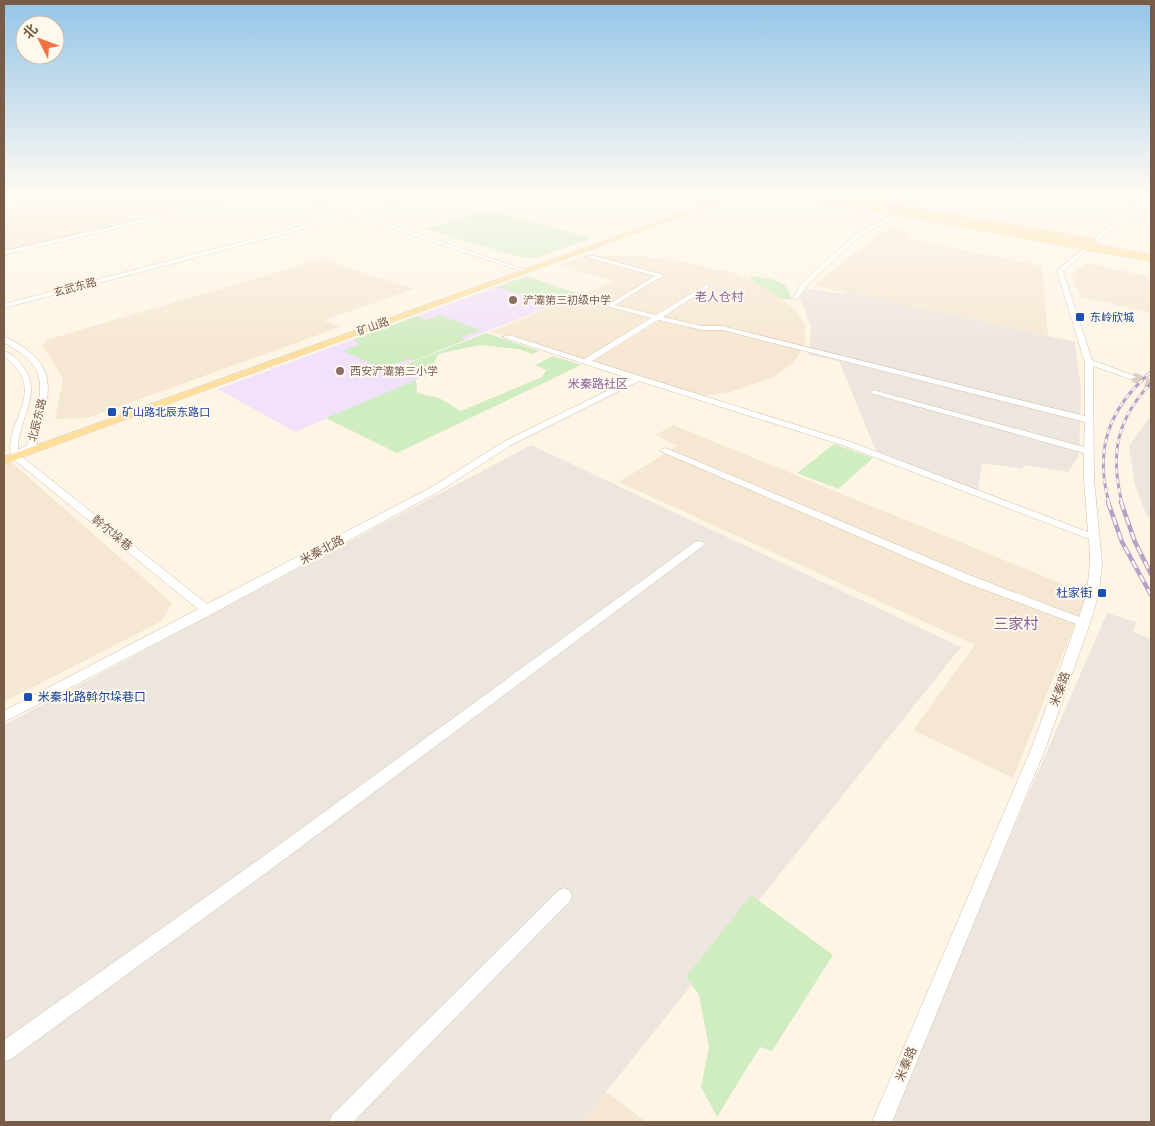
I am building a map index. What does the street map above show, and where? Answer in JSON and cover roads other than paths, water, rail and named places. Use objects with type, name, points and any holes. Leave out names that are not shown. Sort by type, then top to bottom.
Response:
[{"type":"main road","name":"矿山路","points":[[4,460],[31,446],[590,246]]},
{"type":"main road","points":[[1093,246],[1151,256]]},
{"type":"main road","name":"矿山路","points":[[11,455],[527,268]]},
{"type":"street","points":[[4,253],[36,246]]},
{"type":"street","name":"玄武东路","points":[[4,306],[234,246]]},
{"type":"street","points":[[458,246],[527,268]]},
{"type":"street","points":[[796,298],[802,285],[846,246]]},
{"type":"street","name":"米秦路","points":[[882,1122],[1038,747],[1084,624],[1094,590],[1096,563],[1092,537],[1089,451],[1089,362],[1060,271],[1087,246]]},
{"type":"street","points":[[591,257],[661,275],[609,306],[702,328],[722,328],[1089,420]]},
{"type":"street","points":[[585,362],[707,286]]},
{"type":"street","points":[[506,337],[848,444],[1092,537]]},
{"type":"street","name":"北辰东路","points":[[4,339],[33,359],[45,377],[31,446]]},
{"type":"street","name":"北辰东路","points":[[4,353],[20,366],[25,374],[28,388],[28,395],[13,440],[11,455]]},
{"type":"street","points":[[1089,362],[1133,377]]},
{"type":"street","name":"米秦北路","points":[[4,718],[434,490],[508,443],[637,378]]},
{"type":"street","points":[[874,393],[1089,451]]},
{"type":"street","points":[[665,451],[968,579],[1084,624]]},
{"type":"street","name":"幹尔垛巷","points":[[11,455],[208,611]]},
{"type":"street","points":[[4,1052],[260,868],[699,544]]},
{"type":"street","points":[[339,1122],[564,896]]},
{"type":"tunnel","points":[[1133,377],[1151,384]]},
{"type":"railway","points":[[1109,503],[1103,465],[1109,431],[1115,415],[1125,400],[1151,372]]},
{"type":"railway","points":[[1122,503],[1117,469],[1119,438],[1130,410],[1151,383]]},
{"type":"railway","points":[[1108,502],[1122,542],[1151,595]]},
{"type":"railway","points":[[1121,502],[1135,542],[1151,574]]},
{"type":"place","name":"浐灞第三初级中学","points":[[513,300]]},
{"type":"place","name":"东岭欣城","points":[[1080,317]]},
{"type":"place","name":"西安浐灞第三小学","points":[[340,371]]},
{"type":"place","name":"矿山路北辰东路口","points":[[112,412]]},
{"type":"place","name":"杜家街","points":[[1102,593]]},
{"type":"place","name":"米秦北路斡尔垛巷口","points":[[28,697]]},
{"type":"district","name":"老人仓村","points":[[719,297]]},
{"type":"district","name":"米秦路社区","points":[[598,384]]},
{"type":"district","name":"三家村","points":[[1016,624]]}]
